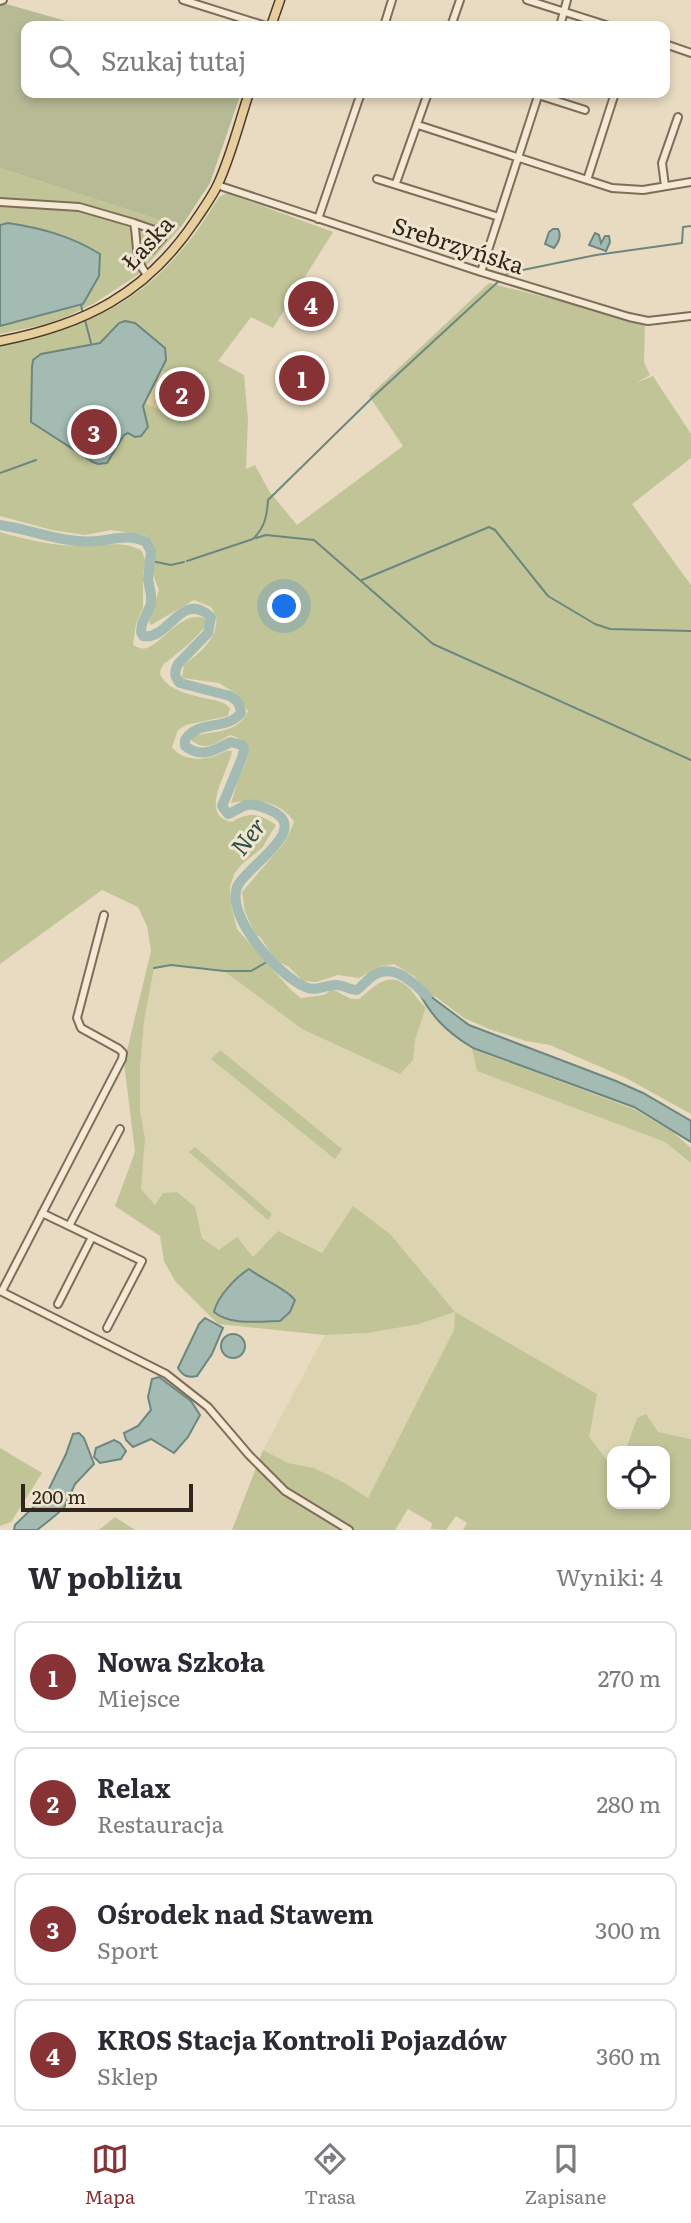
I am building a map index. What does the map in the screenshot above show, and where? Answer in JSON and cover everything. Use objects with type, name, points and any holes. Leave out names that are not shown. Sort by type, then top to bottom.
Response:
[{"type":"main road","points":[[270,21],[280,0]]},
{"type":"main road","name":"Łaska","points":[[0,341],[44,332],[92,314],[118,298],[147,274],[184,236],[218,185],[247,98]]},
{"type":"street","points":[[183,0],[252,21]]},
{"type":"street","points":[[386,21],[393,0]]},
{"type":"street","points":[[453,21],[460,0]]},
{"type":"street","points":[[527,0],[594,21]]},
{"type":"street","points":[[561,21],[568,0]]},
{"type":"street","points":[[670,46],[691,53]]},
{"type":"street","points":[[318,219],[359,98]]},
{"type":"street","points":[[396,183],[426,98]]},
{"type":"street","points":[[481,272],[535,98]]},
{"type":"street","points":[[550,98],[585,110]]},
{"type":"street","points":[[587,180],[613,98]]},
{"type":"street","points":[[664,187],[662,163],[678,117]]},
{"type":"street","points":[[418,125],[623,190],[643,190],[691,181]]},
{"type":"street","points":[[377,179],[499,217]]},
{"type":"street","name":"Srebrzyńska","points":[[218,185],[481,272],[648,321],[691,316]]},
{"type":"street","points":[[0,202],[79,207],[163,233],[163,237],[151,250],[138,252]]},
{"type":"street","points":[[134,223],[141,269],[147,274]]},
{"type":"street","points":[[104,915],[77,1018],[81,1028],[119,1049],[123,1053],[122,1059],[1,1291],[166,1374],[208,1407],[285,1491],[349,1530]]},
{"type":"street","points":[[69,1226],[120,1129]]},
{"type":"street","points":[[43,1213],[142,1261],[107,1328]]},
{"type":"street","points":[[58,1304],[92,1237]]},
{"type":"shaded area","points":[[171,965],[224,971],[302,1029],[413,1060],[415,1040],[426,1007],[435,1019],[472,1049],[477,1071],[665,1142],[691,1163],[691,1439],[658,1432],[637,1418],[626,1446],[607,1446],[607,1459],[589,1438],[455,1313],[454,1330],[368,1498],[314,1468],[288,1463],[263,1450],[325,1335],[368,1333],[419,1324],[454,1312],[354,1207],[322,1253],[278,1232],[253,1257],[219,1250],[202,1237],[194,1207],[155,1205],[145,1196],[140,1189],[145,1138],[140,1110],[140,1068],[144,1021],[154,968]]},
{"type":"green space","points":[[0,4],[66,21],[21,21],[21,98],[239,98],[210,183],[181,227],[0,168]]},
{"type":"green space","points":[[0,168],[181,227],[139,274],[93,304],[53,323],[0,334]]},
{"type":"green space","points":[[227,193],[333,232],[273,328],[251,317],[218,361],[244,375],[248,420],[246,469],[255,465],[269,491],[297,525],[403,446],[369,396],[489,283],[645,323],[644,362],[650,375],[636,383],[653,376],[691,434],[691,458],[632,504],[691,585],[691,1114],[626,1078],[550,1045],[526,1041],[464,1018],[436,997],[428,996],[415,977],[394,964],[379,967],[359,978],[338,975],[316,982],[303,981],[289,967],[275,960],[261,938],[255,934],[245,912],[242,892],[285,842],[294,822],[282,809],[274,805],[257,801],[231,803],[248,757],[247,746],[239,738],[230,735],[207,746],[192,741],[192,737],[231,728],[244,719],[248,711],[235,693],[219,683],[182,678],[184,665],[212,638],[216,615],[211,607],[194,600],[151,625],[149,622],[159,590],[152,572],[154,547],[144,535],[111,530],[85,535],[52,530],[0,516],[0,344],[79,324],[125,301],[166,267],[185,246],[219,197]]},
{"type":"green space","points":[[0,532],[51,544],[120,545],[142,551],[146,563],[143,573],[143,608],[136,624],[133,645],[137,647],[155,644],[174,627],[190,618],[206,619],[206,625],[201,631],[164,664],[160,674],[164,681],[179,691],[224,703],[230,708],[228,716],[186,725],[178,730],[172,747],[180,755],[197,759],[232,751],[216,802],[217,811],[222,818],[232,822],[244,816],[255,815],[276,825],[262,848],[234,874],[230,887],[237,929],[301,998],[324,995],[332,989],[351,999],[359,999],[377,984],[390,979],[403,983],[426,1007],[415,1040],[413,1060],[400,1074],[302,1029],[224,971],[171,965],[154,968],[144,1021],[140,1068],[140,1110],[145,1138],[141,1189],[155,1205],[163,1193],[177,1192],[195,1207],[202,1238],[219,1250],[237,1237],[253,1257],[278,1231],[322,1253],[353,1206],[390,1234],[455,1312],[419,1324],[368,1333],[325,1335],[218,1324],[175,1281],[164,1261],[160,1236],[115,1206],[135,1152],[124,1063],[151,951],[147,926],[138,907],[102,890],[0,964]]},
{"type":"green space","points":[[472,1049],[634,1109],[674,1133],[691,1148],[691,1163],[665,1142],[477,1071]]},
{"type":"green space","points":[[220,1050],[342,1149],[335,1159],[211,1059]]},
{"type":"green space","points":[[195,1147],[272,1214],[268,1220],[189,1152]]},
{"type":"green space","points":[[455,1312],[597,1394],[589,1437],[607,1460],[607,1509],[670,1509],[670,1446],[627,1446],[637,1418],[646,1414],[658,1432],[691,1439],[691,1530],[463,1530],[467,1523],[456,1516],[446,1530],[431,1529],[432,1523],[408,1509],[395,1530],[232,1530],[263,1450],[288,1463],[314,1468],[368,1498],[454,1330]]},
{"type":"green space","points":[[0,1448],[42,1473],[11,1522],[0,1526]]},
{"type":"green space","points":[[115,1517],[135,1530],[99,1530]]},
{"type":"sand","points":[[161,370],[175,377],[163,411],[144,403]]},
{"type":"water","points":[[8,223],[55,234],[100,254],[99,276],[83,304],[0,326],[0,225]]},
{"type":"water","points":[[558,229],[560,234],[554,248],[545,244],[549,232]]},
{"type":"water","points":[[595,233],[599,235],[601,243],[605,236],[609,236],[610,242],[606,251],[589,245]]},
{"type":"water","points":[[119,323],[135,323],[165,348],[166,360],[143,406],[148,427],[141,436],[135,437],[128,433],[124,435],[107,463],[98,464],[31,422],[33,360],[41,354],[100,343]]},
{"type":"water","points":[[414,984],[469,1025],[643,1093],[691,1121],[691,1142],[634,1107],[473,1048],[438,1021]]},
{"type":"water","points":[[249,1269],[295,1300],[290,1312],[280,1321],[237,1321],[214,1312],[228,1288]]},
{"type":"water","points":[[205,1318],[223,1328],[212,1354],[197,1376],[186,1376],[178,1368],[199,1324]]},
{"type":"water","points":[[233,1334],[242,1337],[245,1346],[242,1355],[233,1358],[224,1355],[221,1346],[224,1337]]},
{"type":"water","points":[[159,1377],[191,1401],[200,1415],[188,1437],[174,1453],[151,1439],[133,1447],[126,1440],[124,1433],[138,1426],[151,1410],[148,1397],[152,1379]]},
{"type":"water","points":[[79,1433],[84,1438],[94,1464],[75,1484],[64,1508],[51,1519],[37,1530],[14,1530],[15,1525],[46,1495],[73,1434]]},
{"type":"water","points":[[114,1440],[126,1451],[121,1459],[100,1463],[94,1457],[96,1448]]},
{"type":"waterway","points":[[504,276],[596,255],[682,243],[683,227],[691,226]]},
{"type":"waterway","points":[[187,561],[253,539],[265,521],[268,500],[372,398],[500,280]]},
{"type":"waterway","points":[[81,305],[83,314]]},
{"type":"waterway","points":[[85,320],[91,343]]},
{"type":"waterway","points":[[0,473],[36,460]]},
{"type":"waterway","name":"Ner","points":[[0,525],[61,539],[98,541],[128,538],[146,542],[151,551],[148,579],[151,604],[142,624],[143,636],[160,631],[183,612],[191,609],[201,610],[211,617],[208,633],[178,664],[176,676],[180,683],[230,696],[241,710],[241,713],[228,722],[197,729],[185,740],[185,746],[203,753],[231,742],[242,745],[242,758],[222,806],[228,814],[247,805],[257,805],[282,819],[285,828],[281,838],[237,887],[239,914],[247,929],[269,959],[305,987],[317,989],[336,985],[357,990],[374,975],[389,971],[403,976],[427,996]]},
{"type":"waterway","points":[[362,580],[489,527],[495,530],[548,596],[595,624],[610,629],[691,631]]},
{"type":"waterway","points":[[256,538],[266,535],[314,540],[433,644],[691,760]]},
{"type":"waterway","points":[[151,561],[171,565],[184,562]]},
{"type":"waterway","points":[[154,968],[171,965],[251,971],[272,959]]},
{"type":"place","name":"KROS Stacja Kontroli Pojazdów","points":[[311,304]]},
{"type":"place","name":"Nowa Szkoła","points":[[302,378]]},
{"type":"place","name":"Relax","points":[[182,394]]},
{"type":"place","name":"Ośrodek nad Stawem","points":[[94,432]]}]
